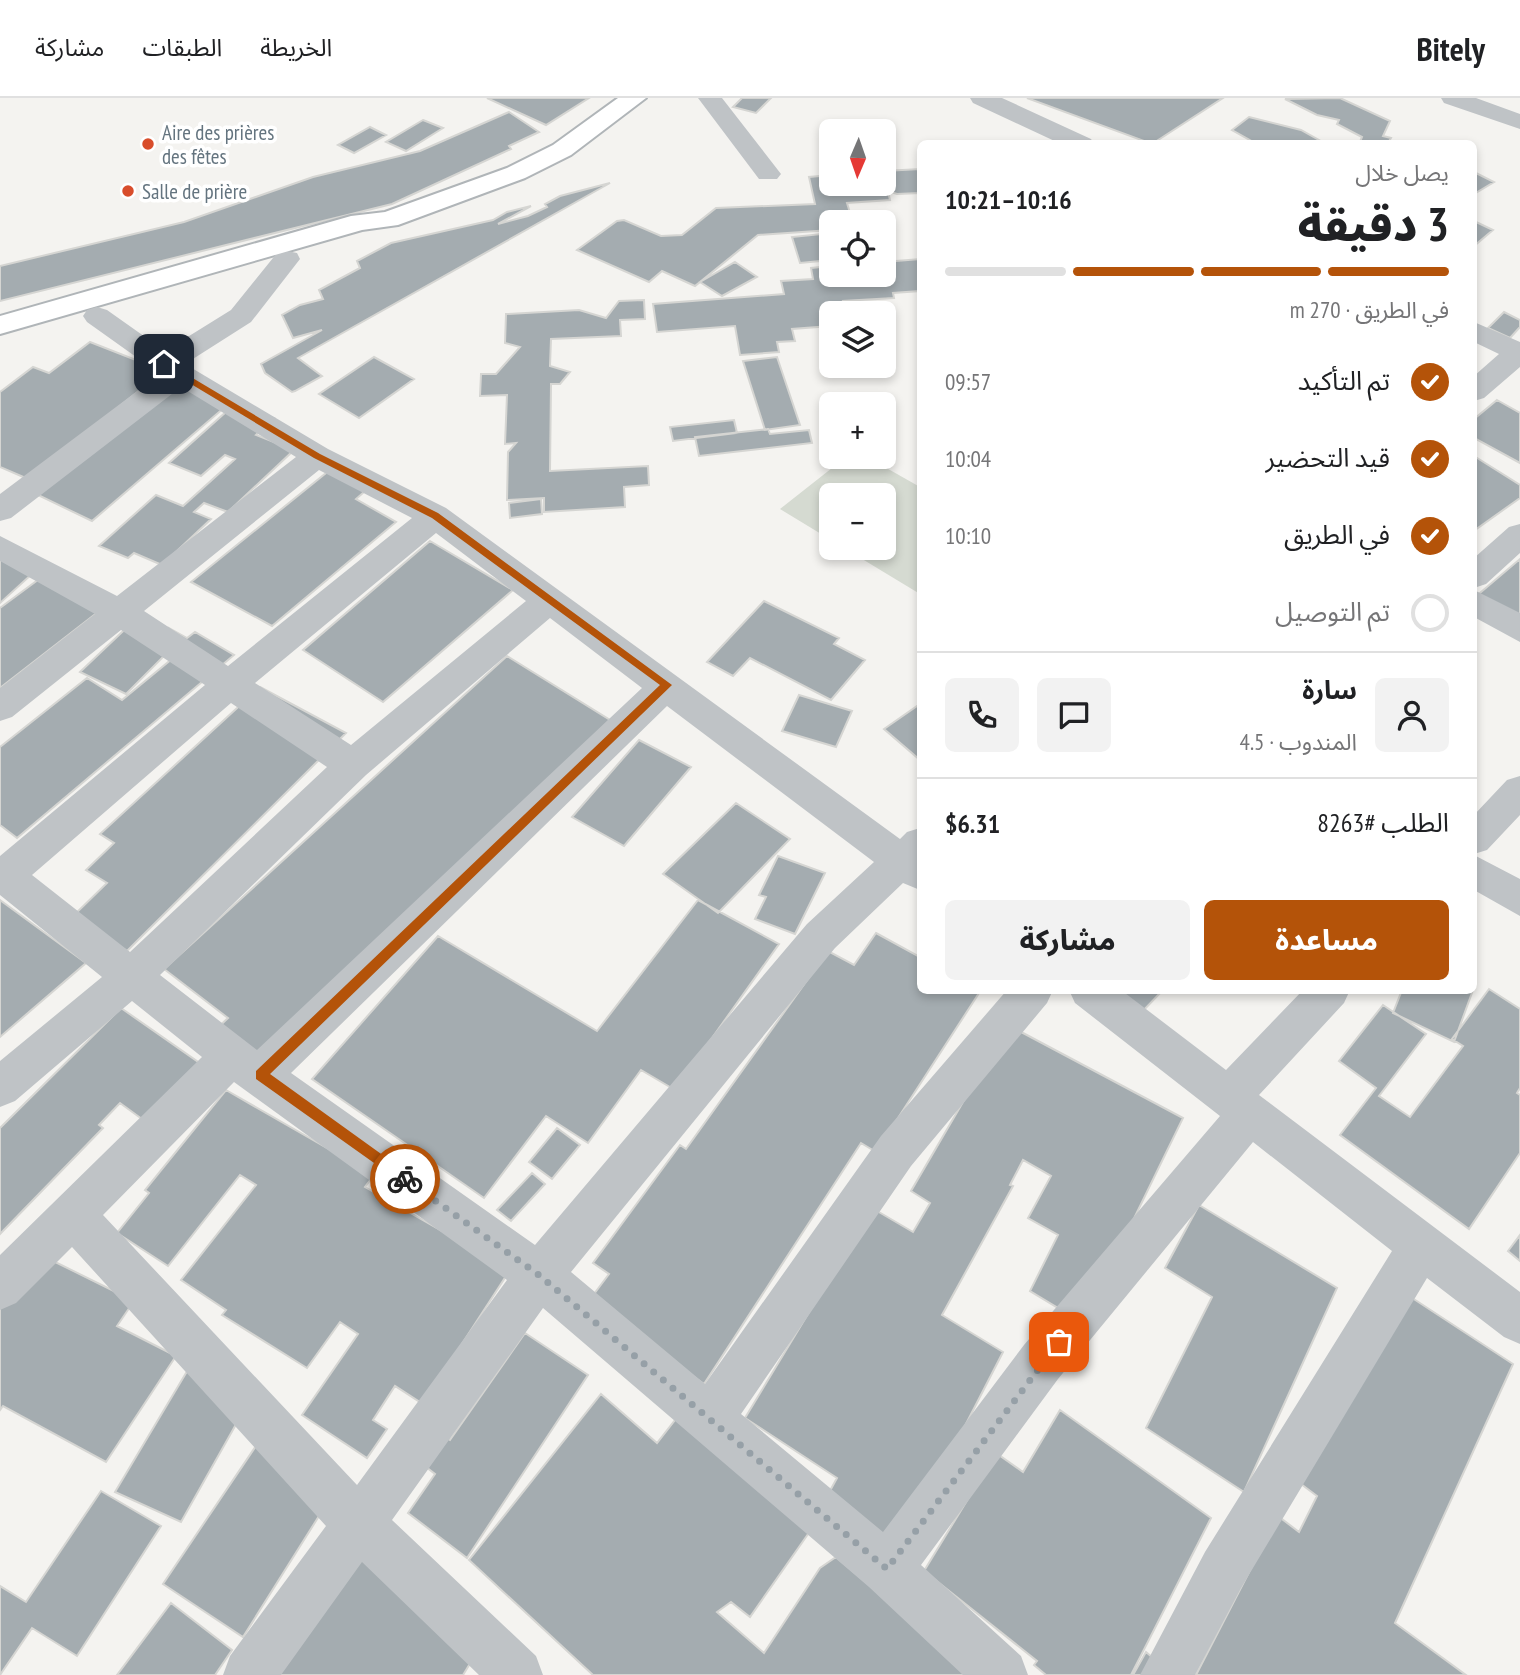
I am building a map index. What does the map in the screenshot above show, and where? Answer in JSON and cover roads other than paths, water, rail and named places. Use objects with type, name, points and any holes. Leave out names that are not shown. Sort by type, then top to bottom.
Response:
[{"type":"main road","points":[[0,325],[360,222],[389,219],[538,163],[582,138],[634,98]]},
{"type":"main road","points":[[0,345],[370,233],[389,219]]},
{"type":"street","points":[[710,98],[768,174]]},
{"type":"street","points":[[982,98],[1073,140]]},
{"type":"street","points":[[1453,98],[1520,122]]},
{"type":"street","points":[[0,510],[241,316],[287,259]]},
{"type":"street","points":[[97,316],[172,369],[317,456],[435,516],[913,859],[821,936],[539,1275],[249,1675]]},
{"type":"street","points":[[1477,332],[1520,353],[1477,389]]},
{"type":"street","points":[[0,707],[317,456]]},
{"type":"street","points":[[435,516],[2,876],[246,1065],[539,1275],[887,1569],[1002,1675]]},
{"type":"street","points":[[1477,573],[1520,535]]},
{"type":"street","points":[[0,547],[121,613],[353,765]]},
{"type":"street","points":[[0,1087],[132,975],[353,765],[549,600]]},
{"type":"street","points":[[1477,604],[1520,629]]},
{"type":"street","points":[[0,1287],[73,1215],[246,1065],[667,685]]},
{"type":"street","points":[[1477,836],[1520,791]]},
{"type":"street","points":[[1477,873],[1520,899]]},
{"type":"street","points":[[708,1420],[897,1151],[1030,994]]},
{"type":"street","points":[[1094,994],[1520,1321]]},
{"type":"street","points":[[887,1569],[1041,1362],[1327,994]]},
{"type":"street","points":[[73,1215],[358,1523],[509,1672]]},
{"type":"street","points":[[1166,1675],[1223,1570],[1422,1244]]},
{"type":"place","name":"Aire des prières des fêtes","points":[[148,144]]},
{"type":"place","name":"Salle de prière","points":[[128,191]]}]
